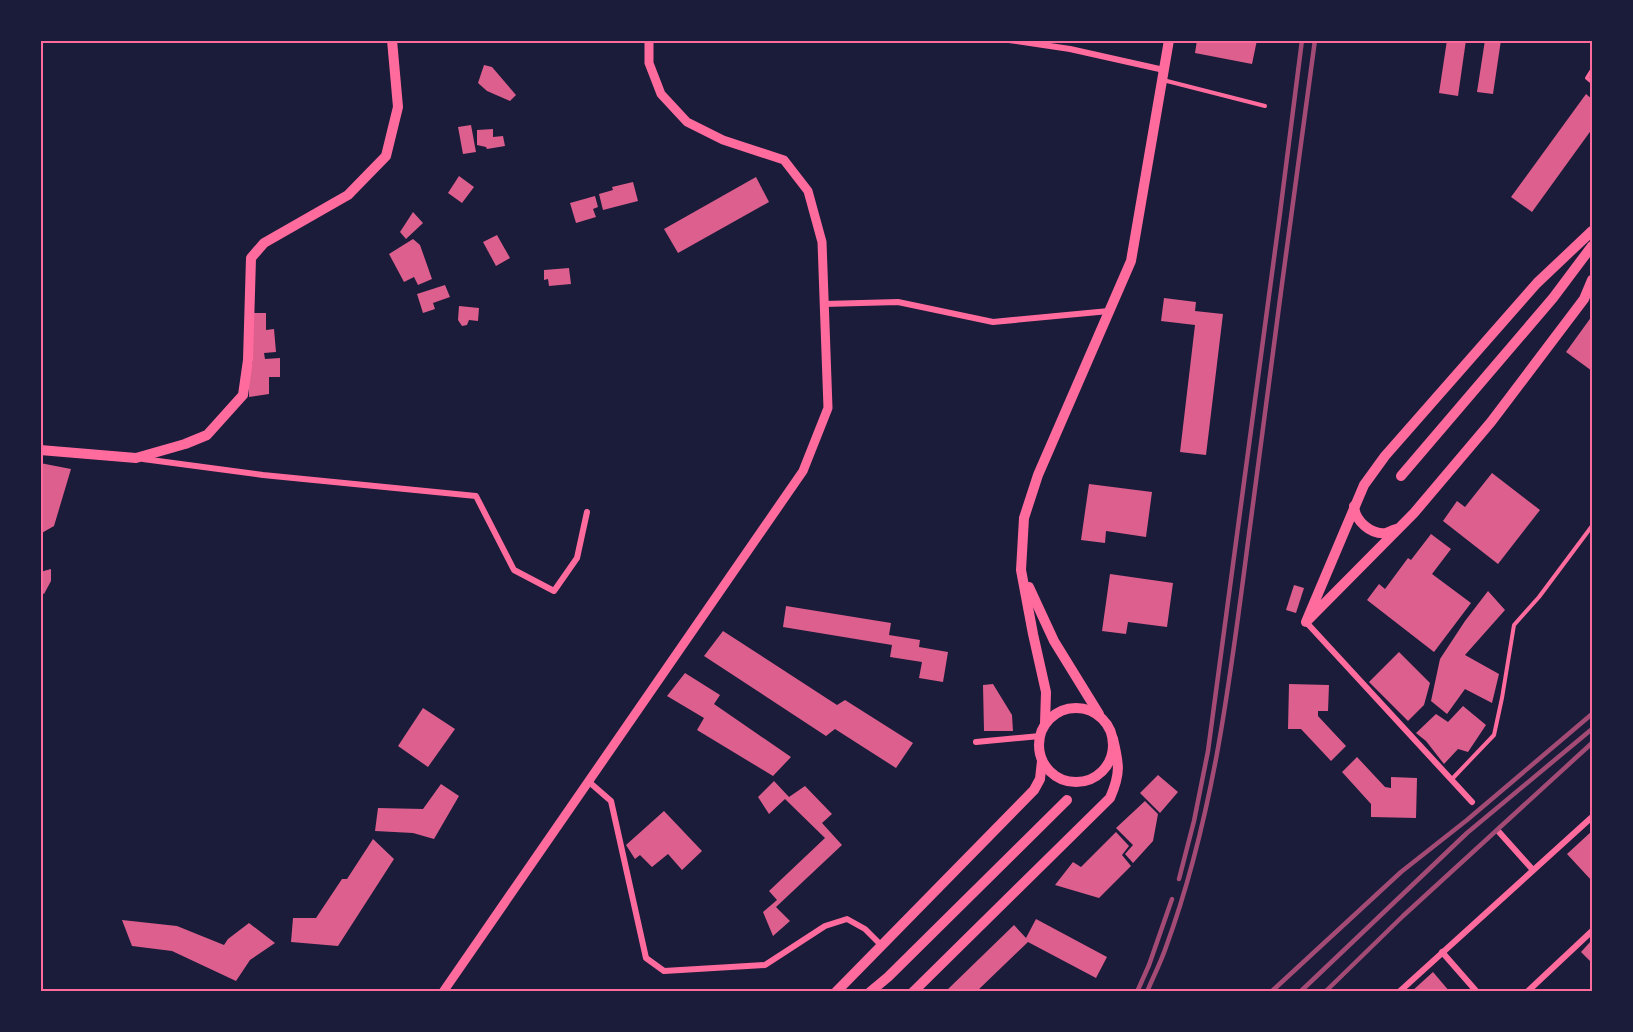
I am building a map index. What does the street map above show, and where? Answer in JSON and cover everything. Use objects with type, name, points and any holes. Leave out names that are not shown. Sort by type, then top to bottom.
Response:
[{"type":"main road","points":[[40,450],[136,458],[207,435],[243,394],[248,360],[251,258],[264,243],[348,195],[386,156],[398,107],[392,40]]},
{"type":"main road","points":[[836,992],[1034,790],[1040,779],[1042,761],[1039,748],[1040,736],[1045,724],[1046,692],[1021,570],[1024,518],[1038,475],[1131,261],[1169,40]]},
{"type":"main road","points":[[1306,622],[1354,506],[1364,485],[1385,456],[1538,283],[1593,231]]},
{"type":"main road","points":[[1401,476],[1553,298],[1593,246]]},
{"type":"main road","points":[[1306,622],[1414,513],[1491,422],[1584,299],[1593,280]]},
{"type":"main road","points":[[1354,506],[1355,513],[1362,524],[1374,531],[1384,533],[1396,529],[1414,513]]},
{"type":"main road","points":[[913,992],[1110,798],[1117,781],[1118,763],[1109,727],[1054,641],[1021,570]]},
{"type":"main road","points":[[1045,724],[1065,709],[1090,710],[1101,717]]},
{"type":"main road","points":[[1042,761],[1059,778],[1070,782],[1082,782],[1093,778],[1109,762],[1113,750],[1113,738]]},
{"type":"main road","points":[[870,992],[888,977],[1067,800]]},
{"type":"main road","points":[[878,992],[888,977]]},
{"type":"street","points":[[443,992],[803,471],[828,408],[822,242],[808,191],[784,160],[723,140],[687,122],[661,94],[649,63],[650,40]]},
{"type":"street","points":[[1009,40],[1070,50],[1163,75]]},
{"type":"street","points":[[824,304],[898,302],[993,322],[1110,311]]},
{"type":"street","points":[[136,458],[263,475],[476,496],[514,570],[554,591],[577,558],[587,513]]},
{"type":"street","points":[[1306,622],[1472,802]]},
{"type":"street","points":[[976,742],[1040,736]]},
{"type":"street","points":[[588,781],[611,801],[646,958],[664,971],[765,965],[825,926],[847,919],[865,929],[881,945]]},
{"type":"street","points":[[1399,992],[1593,817]]},
{"type":"street","points":[[1499,832],[1533,870]]},
{"type":"street","points":[[1527,992],[1593,932]]},
{"type":"street","points":[[1442,952],[1477,992]]},
{"type":"lane","points":[[1593,70],[1587,78],[1593,82]]},
{"type":"lane","points":[[1163,75],[1265,106]]},
{"type":"lane","points":[[1452,779],[1494,735],[1514,625],[1539,597],[1593,526]]},
{"type":"building","points":[[1197,40],[1257,40],[1252,64],[1195,53]]},
{"type":"building","points":[[1447,40],[1466,40],[1458,96],[1439,93]]},
{"type":"building","points":[[1485,40],[1501,40],[1493,94],[1477,92]]},
{"type":"building","points":[[484,65],[492,67],[516,95],[510,101],[487,91],[478,83]]},
{"type":"building","points":[[1586,94],[1592,99],[1592,129],[1532,212],[1511,197]]},
{"type":"building","points":[[471,125],[476,152],[463,154],[458,127]]},
{"type":"building","points":[[493,129],[493,137],[503,136],[505,146],[487,149],[477,145],[477,130]]},
{"type":"building","points":[[459,176],[474,187],[462,203],[448,193]]},
{"type":"building","points":[[756,177],[769,202],[678,253],[664,229]]},
{"type":"building","points":[[633,182],[638,201],[603,210],[599,194],[613,190],[612,187]]},
{"type":"building","points":[[595,196],[598,207],[593,209],[596,217],[576,223],[570,203]]},
{"type":"building","points":[[413,212],[423,223],[406,239],[400,232]]},
{"type":"building","points":[[497,235],[510,258],[496,266],[483,242]]},
{"type":"building","points":[[413,239],[420,245],[432,279],[418,285],[414,277],[404,282],[389,254]]},
{"type":"building","points":[[569,268],[571,284],[549,286],[548,279],[544,280],[544,270]]},
{"type":"building","points":[[445,285],[450,297],[433,303],[435,309],[423,313],[417,294]]},
{"type":"building","points":[[1164,298],[1196,302],[1195,311],[1223,314],[1206,455],[1180,452],[1195,325],[1161,321]]},
{"type":"building","points":[[459,306],[479,308],[478,321],[469,320],[467,325],[462,326],[458,320]]},
{"type":"building","points":[[252,313],[266,313],[266,330],[274,329],[276,352],[264,353],[265,359],[280,358],[280,377],[269,377],[269,394],[249,397],[249,379],[253,360]]},
{"type":"building","points":[[1592,316],[1592,371],[1566,352]]},
{"type":"building","points":[[40,463],[71,469],[54,526],[40,534]]},
{"type":"building","points":[[1492,473],[1540,510],[1498,564],[1443,521],[1457,501],[1465,507]]},
{"type":"building","points":[[1089,484],[1152,492],[1146,537],[1106,531],[1105,543],[1081,540]]},
{"type":"building","points":[[1431,534],[1451,549],[1432,574],[1471,603],[1434,652],[1367,600],[1379,584],[1385,589],[1408,558],[1411,560]]},
{"type":"building","points":[[51,569],[51,581],[44,594],[40,592],[40,572]]},
{"type":"building","points":[[1110,574],[1173,583],[1167,627],[1128,622],[1126,634],[1102,631]]},
{"type":"building","points":[[1294,585],[1304,588],[1296,613],[1286,610]]},
{"type":"building","points":[[1488,591],[1505,610],[1465,655],[1499,674],[1492,703],[1465,689],[1447,714],[1431,701],[1440,659]]},
{"type":"building","points":[[786,606],[891,623],[889,635],[920,640],[919,647],[948,652],[943,682],[919,678],[922,662],[890,657],[892,645],[783,627]]},
{"type":"building","points":[[723,631],[837,705],[845,700],[913,743],[896,768],[835,729],[826,736],[704,656]]},
{"type":"building","points":[[1399,652],[1430,683],[1424,705],[1408,721],[1369,682]]},
{"type":"building","points":[[685,673],[720,695],[714,704],[791,757],[773,776],[697,730],[704,718],[667,696]]},
{"type":"building","points":[[993,684],[1012,715],[1013,731],[984,731],[983,685]]},
{"type":"building","points":[[1289,684],[1329,685],[1328,711],[1318,711],[1318,716],[1346,746],[1331,761],[1301,729],[1288,729]]},
{"type":"building","points":[[1463,706],[1486,725],[1468,752],[1458,749],[1444,764],[1426,741],[1416,733],[1436,714],[1448,722]]},
{"type":"building","points":[[423,708],[455,729],[428,767],[398,746]]},
{"type":"building","points":[[1357,757],[1385,787],[1391,788],[1391,777],[1417,778],[1416,818],[1371,817],[1371,804],[1342,772]]},
{"type":"building","points":[[1158,775],[1178,792],[1160,813],[1140,793]]},
{"type":"building","points":[[774,781],[789,797],[805,786],[832,814],[822,823],[842,845],[776,907],[790,921],[773,936],[763,912],[777,900],[769,891],[825,838],[785,799],[769,814],[758,797]]},
{"type":"building","points":[[441,784],[459,796],[434,839],[413,833],[375,831],[378,808],[423,809]]},
{"type":"building","points":[[1145,801],[1158,814],[1153,841],[1133,863],[1125,854],[1133,845],[1116,828]]},
{"type":"building","points":[[664,811],[702,851],[682,870],[668,854],[652,867],[640,855],[635,859],[626,845]]},
{"type":"building","points":[[1592,831],[1592,881],[1567,854]]},
{"type":"building","points":[[1116,832],[1129,846],[1122,855],[1131,866],[1099,898],[1055,885],[1073,862],[1081,867]]},
{"type":"building","points":[[373,839],[394,859],[338,946],[291,942],[293,918],[316,918],[342,879],[347,879]]},
{"type":"building","points":[[1036,919],[1107,957],[1096,978],[1028,942],[976,992],[945,992],[1014,925],[1026,938]]},
{"type":"building","points":[[122,920],[177,926],[224,945],[228,939],[249,923],[275,943],[250,960],[236,981],[172,951],[132,946]]},
{"type":"building","points":[[1591,941],[1592,943],[1592,963],[1581,952]]},
{"type":"building","points":[[1433,972],[1450,992],[1411,992]]},
{"type":"railway","points":[[1179,879],[1194,821],[1208,751],[1302,40]]},
{"type":"railway","points":[[1147,992],[1164,953],[1184,893],[1199,839],[1222,728],[1315,40]]},
{"type":"railway","points":[[1271,992],[1401,872],[1467,820],[1592,714]]},
{"type":"railway","points":[[1300,992],[1467,833],[1592,729]]},
{"type":"railway","points":[[1325,992],[1403,916],[1592,743]]},
{"type":"railway","points":[[1137,992],[1172,899]]}]
